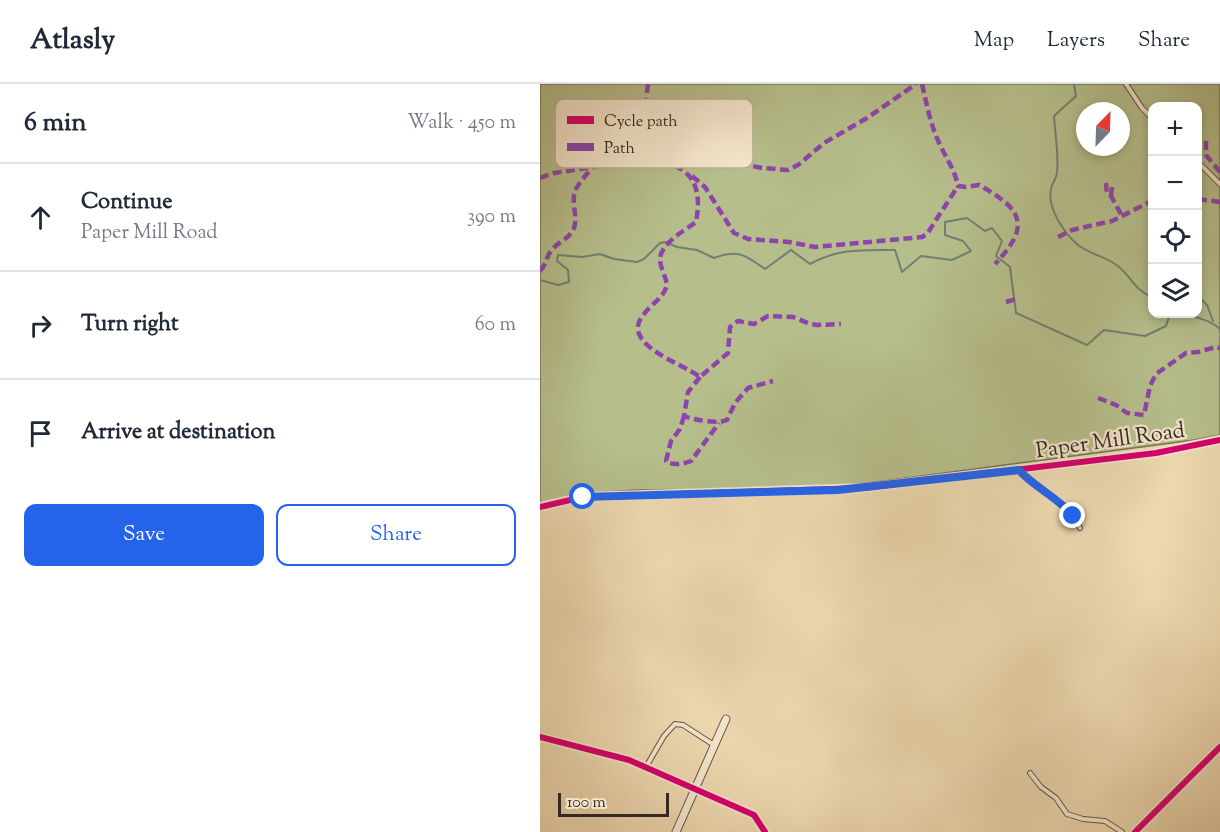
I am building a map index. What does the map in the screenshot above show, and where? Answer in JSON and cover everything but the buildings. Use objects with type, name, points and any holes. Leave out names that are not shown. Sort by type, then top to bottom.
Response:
[{"type":"street","name":"Paper Mill Road","points":[[540,507],[583,497],[838,490],[1156,453],[1220,440]]},
{"type":"street","points":[[675,832],[726,719]]},
{"type":"street","points":[[540,737],[629,760],[646,767],[754,815],[765,832]]},
{"type":"street","points":[[1137,832],[1220,747]]},
{"type":"lane","points":[[1126,84],[1148,114]]},
{"type":"lane","points":[[1202,167],[1220,184]]},
{"type":"lane","points":[[1019,470],[1030,482],[1062,503],[1080,528]]},
{"type":"lane","points":[[646,767],[659,744],[675,724],[683,725],[715,746]]},
{"type":"lane","points":[[1030,773],[1041,787],[1056,798],[1067,814],[1083,819],[1105,821],[1122,832]]},
{"type":"green space","points":[[540,84],[1220,84],[1220,435],[853,485],[765,490],[635,490],[581,494],[540,504]]},
{"type":"waterway","points":[[1074,84],[1076,96],[1054,116],[1057,174],[1050,196],[1054,212],[1067,234],[1078,245],[1115,264],[1148,295]]},
{"type":"waterway","points":[[540,280],[558,285],[569,282],[568,270],[557,261],[558,255],[582,257],[600,254],[614,259],[637,262],[644,259],[660,243],[665,242],[677,247],[697,250],[714,258],[730,254],[741,255],[765,269],[791,250],[810,264],[841,253],[862,250],[895,250],[902,272],[921,256],[952,260],[971,251],[963,241],[945,235],[945,222],[967,218],[985,231],[992,228],[1002,241],[996,256],[1010,267],[1016,313],[1087,345],[1104,330],[1145,336],[1166,326],[1169,318]]},
{"type":"waterway","points":[[1202,300],[1207,305],[1213,321]]},
{"type":"waterway","points":[[1198,318],[1220,329]]},
{"type":"marked path","points":[[646,99],[648,84]]},
{"type":"marked path","points":[[753,166],[788,170],[798,165],[824,143],[867,118],[916,84]]},
{"type":"marked path","points":[[922,84],[935,132],[958,186],[979,185],[1005,202],[1013,210],[1017,219],[1018,228],[1014,239],[995,264]]},
{"type":"marked path","points":[[1206,141],[1206,155],[1220,172]]},
{"type":"marked path","points":[[540,178],[554,173],[587,168]]},
{"type":"marked path","points":[[540,271],[551,251],[570,235],[574,228],[575,191],[592,168]]},
{"type":"marked path","points":[[680,168],[689,175],[697,191],[696,222],[673,238],[661,255],[660,261],[667,285],[663,294],[644,314],[638,325],[639,335],[646,343],[656,352],[700,377],[728,353],[730,327],[738,321],[754,324],[768,316],[793,317],[817,325],[841,324]]},
{"type":"marked path","points":[[692,176],[705,187],[734,233],[748,239],[789,242],[815,247],[922,237],[927,234],[958,186]]},
{"type":"marked path","points":[[1111,196],[1112,187],[1106,185],[1107,193],[1122,216]]},
{"type":"marked path","points":[[1202,200],[1220,202]]},
{"type":"marked path","points":[[1058,237],[1072,230],[1112,221],[1148,203]]},
{"type":"marked path","points":[[1006,302],[1019,298]]},
{"type":"marked path","points":[[1098,398],[1116,405],[1127,413],[1144,415],[1150,386],[1156,374],[1186,353],[1220,348]]},
{"type":"marked path","points":[[700,377],[688,392],[684,416],[712,422],[727,420],[735,403],[748,388],[773,381]]},
{"type":"marked path","points":[[684,416],[680,429],[671,441],[666,461],[671,464],[691,461],[719,423]]},
{"type":"cycle path","points":[[540,507],[583,497],[864,488],[1156,453],[1220,440]]},
{"type":"cycle path","points":[[540,737],[629,760],[754,815],[765,832]]},
{"type":"cycle path","points":[[1135,832],[1220,747]]},
{"type":"route","points":[[583,497],[838,490],[1019,470],[1030,482],[1062,503],[1073,516]]}]
